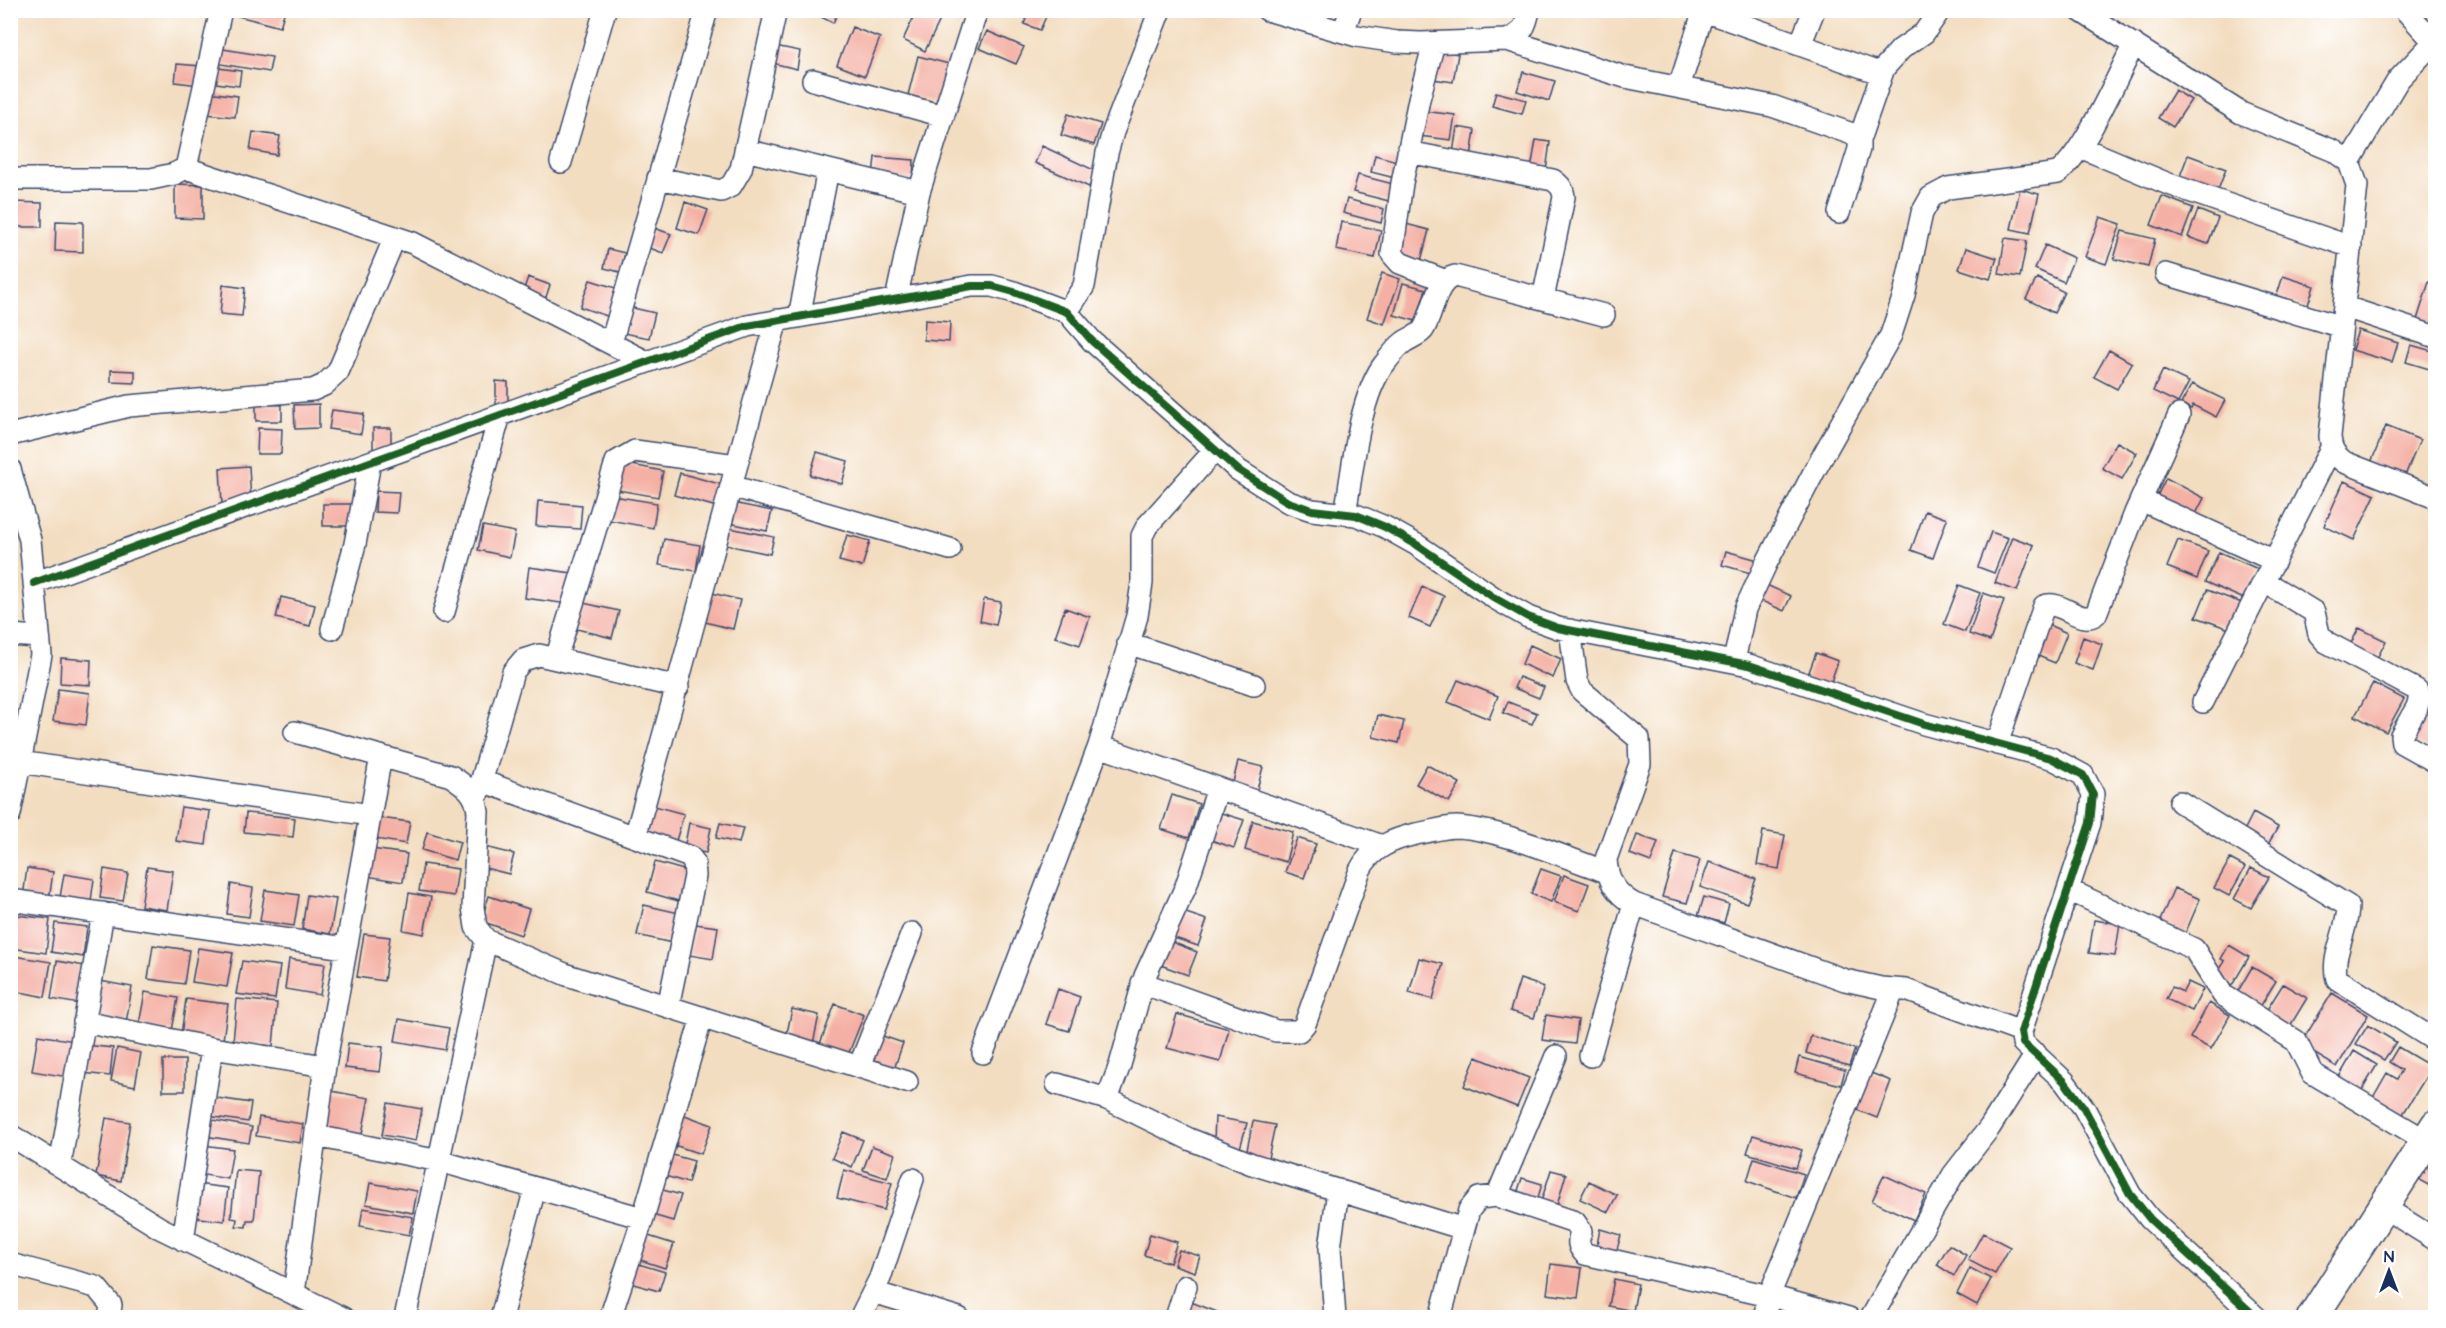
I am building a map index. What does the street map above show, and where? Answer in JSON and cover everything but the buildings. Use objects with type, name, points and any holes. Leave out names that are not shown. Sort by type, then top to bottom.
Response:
[{"type":"main road","points":[[2312,1317],[2430,1132]]},
{"type":"street","points":[[186,168],[221,10]]},
{"type":"street","points":[[561,162],[605,10]]},
{"type":"street","points":[[611,343],[707,10]]},
{"type":"street","points":[[658,178],[721,191],[730,186],[741,169],[776,10]]},
{"type":"street","points":[[896,300],[919,192],[977,10]]},
{"type":"street","points":[[1067,312],[1084,286],[1107,153],[1113,132],[1160,10]]},
{"type":"street","points":[[1267,10],[1343,32],[1397,42],[1434,43],[1507,40],[1520,35],[1527,24],[1529,10]]},
{"type":"street","points":[[1343,32],[1351,10]]},
{"type":"street","points":[[1800,45],[1814,10]]},
{"type":"street","points":[[1839,213],[1859,149],[1859,140],[1881,75],[1889,61],[1924,33],[1940,10]]},
{"type":"street","points":[[2349,162],[2398,80],[2434,44],[2405,10]]},
{"type":"street","points":[[1679,87],[1703,11],[1881,75]]},
{"type":"street","points":[[2091,14],[2241,113],[2334,151],[2349,162],[2357,185],[2330,436],[2331,448],[2334,454],[2344,462],[2436,498]]},
{"type":"street","points":[[1507,40],[1625,77],[1772,106],[1855,135],[1859,140]]},
{"type":"street","points":[[1434,43],[1408,152],[1392,254],[1400,263],[1446,281]]},
{"type":"street","points":[[1734,661],[1745,609],[1762,573],[1816,468],[1892,335],[1904,296],[1922,213],[1931,197],[1948,188],[2058,173],[2067,166],[2080,147],[2134,44]]},
{"type":"street","points":[[813,80],[943,116]]},
{"type":"street","points":[[2080,147],[2166,183],[2351,247]]},
{"type":"street","points":[[745,150],[919,192]]},
{"type":"street","points":[[1408,152],[1553,180],[1564,189],[1543,299]]},
{"type":"street","points":[[10,179],[151,179],[174,174],[186,168],[413,243],[647,362]]},
{"type":"street","points":[[799,317],[828,170]]},
{"type":"street","points":[[10,435],[129,406],[313,390],[324,385],[338,372],[395,237]]},
{"type":"street","points":[[2166,274],[2436,337]]},
{"type":"street","points":[[1345,514],[1365,406],[1373,385],[1383,366],[1403,343],[1422,331],[1446,281],[1455,276],[1604,315]]},
{"type":"street","points":[[34,583],[747,326],[972,286],[992,286],[1040,301],[1067,312],[1092,341],[1238,470],[1288,502],[1312,510],[1356,516],[1385,526],[1496,599],[1528,617],[1570,630],[1734,661],[1924,724],[2051,758],[2083,775],[2093,794],[2090,824],[2021,1032],[2023,1043],[2064,1081],[2084,1108],[2130,1194],[2150,1219],[2257,1317]]},
{"type":"street","points":[[635,837],[777,320]]},
{"type":"street","points":[[444,612],[500,415]]},
{"type":"street","points":[[1997,744],[2044,606],[2052,604],[2085,618],[2096,614],[2141,500],[2179,415]]},
{"type":"street","points":[[2203,702],[2331,448]]},
{"type":"street","points":[[983,1053],[1099,746],[1137,616],[1142,583],[1142,536],[1147,526],[1215,450]]},
{"type":"street","points":[[556,659],[616,462],[635,451],[736,465]]},
{"type":"street","points":[[332,629],[355,544],[370,462]]},
{"type":"street","points":[[10,469],[16,507],[30,540],[41,655],[10,814]]},
{"type":"street","points":[[730,486],[950,549]]},
{"type":"street","points":[[2141,500],[2275,561]]},
{"type":"street","points":[[2265,582],[2314,612],[2319,634],[2326,642],[2417,690],[2420,697],[2401,735],[2402,743],[2436,762]]},
{"type":"street","points":[[1570,630],[1577,681],[1582,691],[1639,739],[1640,764],[1606,859],[1606,872],[1622,897],[1634,904],[1845,980],[1923,996],[2021,1032]]},
{"type":"street","points":[[10,635],[39,637]]},
{"type":"street","points":[[1128,643],[1254,685]]},
{"type":"street","points":[[678,687],[539,656],[523,660],[513,672],[479,790],[472,907],[476,927],[486,939],[567,975],[907,1082]]},
{"type":"street","points":[[295,732],[451,776],[468,788],[635,837],[690,857],[694,862],[695,876],[668,1007]]},
{"type":"street","points":[[1099,746],[1382,846]]},
{"type":"street","points":[[294,1293],[325,1066],[381,756]]},
{"type":"street","points":[[20,762],[370,815]]},
{"type":"street","points":[[1107,1099],[1120,1065],[1142,983],[1186,886],[1218,788]]},
{"type":"street","points":[[2180,802],[2348,906],[2346,930],[2333,967],[2337,979],[2436,1041]]},
{"type":"street","points":[[1142,983],[1276,1031],[1299,1031],[1308,1014],[1360,870],[1366,858],[1382,846],[1404,837],[1454,827],[1472,828],[1492,832],[1606,872]]},
{"type":"street","points":[[2069,890],[2194,949],[2223,995],[2296,1041],[2312,1073],[2430,1132]]},
{"type":"street","points":[[10,900],[345,948]]},
{"type":"street","points":[[1590,1056],[1634,904]]},
{"type":"street","points":[[60,1166],[103,913]]},
{"type":"street","points":[[859,1067],[912,933]]},
{"type":"street","points":[[405,1317],[486,939]]},
{"type":"street","points":[[1764,1317],[1769,1296],[1894,989]]},
{"type":"street","points":[[610,1317],[643,1218],[702,1017]]},
{"type":"street","points":[[84,1022],[212,1048],[325,1066]]},
{"type":"street","points":[[183,1240],[212,1048]]},
{"type":"street","points":[[1871,1317],[1953,1175],[1990,1127],[2036,1054]]},
{"type":"street","points":[[1497,1196],[1556,1056]]},
{"type":"street","points":[[1057,1084],[1107,1099],[1189,1139],[1252,1164],[1464,1229]]},
{"type":"street","points":[[10,1136],[160,1228],[344,1317]]},
{"type":"street","points":[[316,1136],[439,1161],[643,1218]]},
{"type":"street","points":[[860,1317],[880,1278],[913,1179]]},
{"type":"street","points":[[501,1317],[536,1188]]},
{"type":"street","points":[[1335,1317],[1330,1248],[1338,1190]]},
{"type":"street","points":[[1440,1317],[1469,1210],[1479,1198],[1497,1196],[1575,1222],[1581,1230],[1579,1248],[1585,1254],[1769,1296],[1849,1317]]},
{"type":"street","points":[[2383,1207],[2436,1240]]},
{"type":"street","points":[[10,1264],[96,1287],[111,1305],[109,1317]]},
{"type":"street","points":[[1176,1317],[1186,1286]]},
{"type":"street","points":[[873,1292],[959,1317]]},
{"type":"cycle path","points":[[34,583],[747,326],[972,286],[992,286],[1014,292],[1067,312],[1092,341],[1238,470],[1288,502],[1312,510],[1356,515],[1385,527],[1417,545],[1496,599],[1528,617],[1558,628],[1749,665],[1924,724],[2051,758],[2083,775],[2093,794],[2090,823],[2021,1032],[2023,1043],[2064,1081],[2084,1108],[2130,1194],[2150,1219],[2257,1318]]}]
